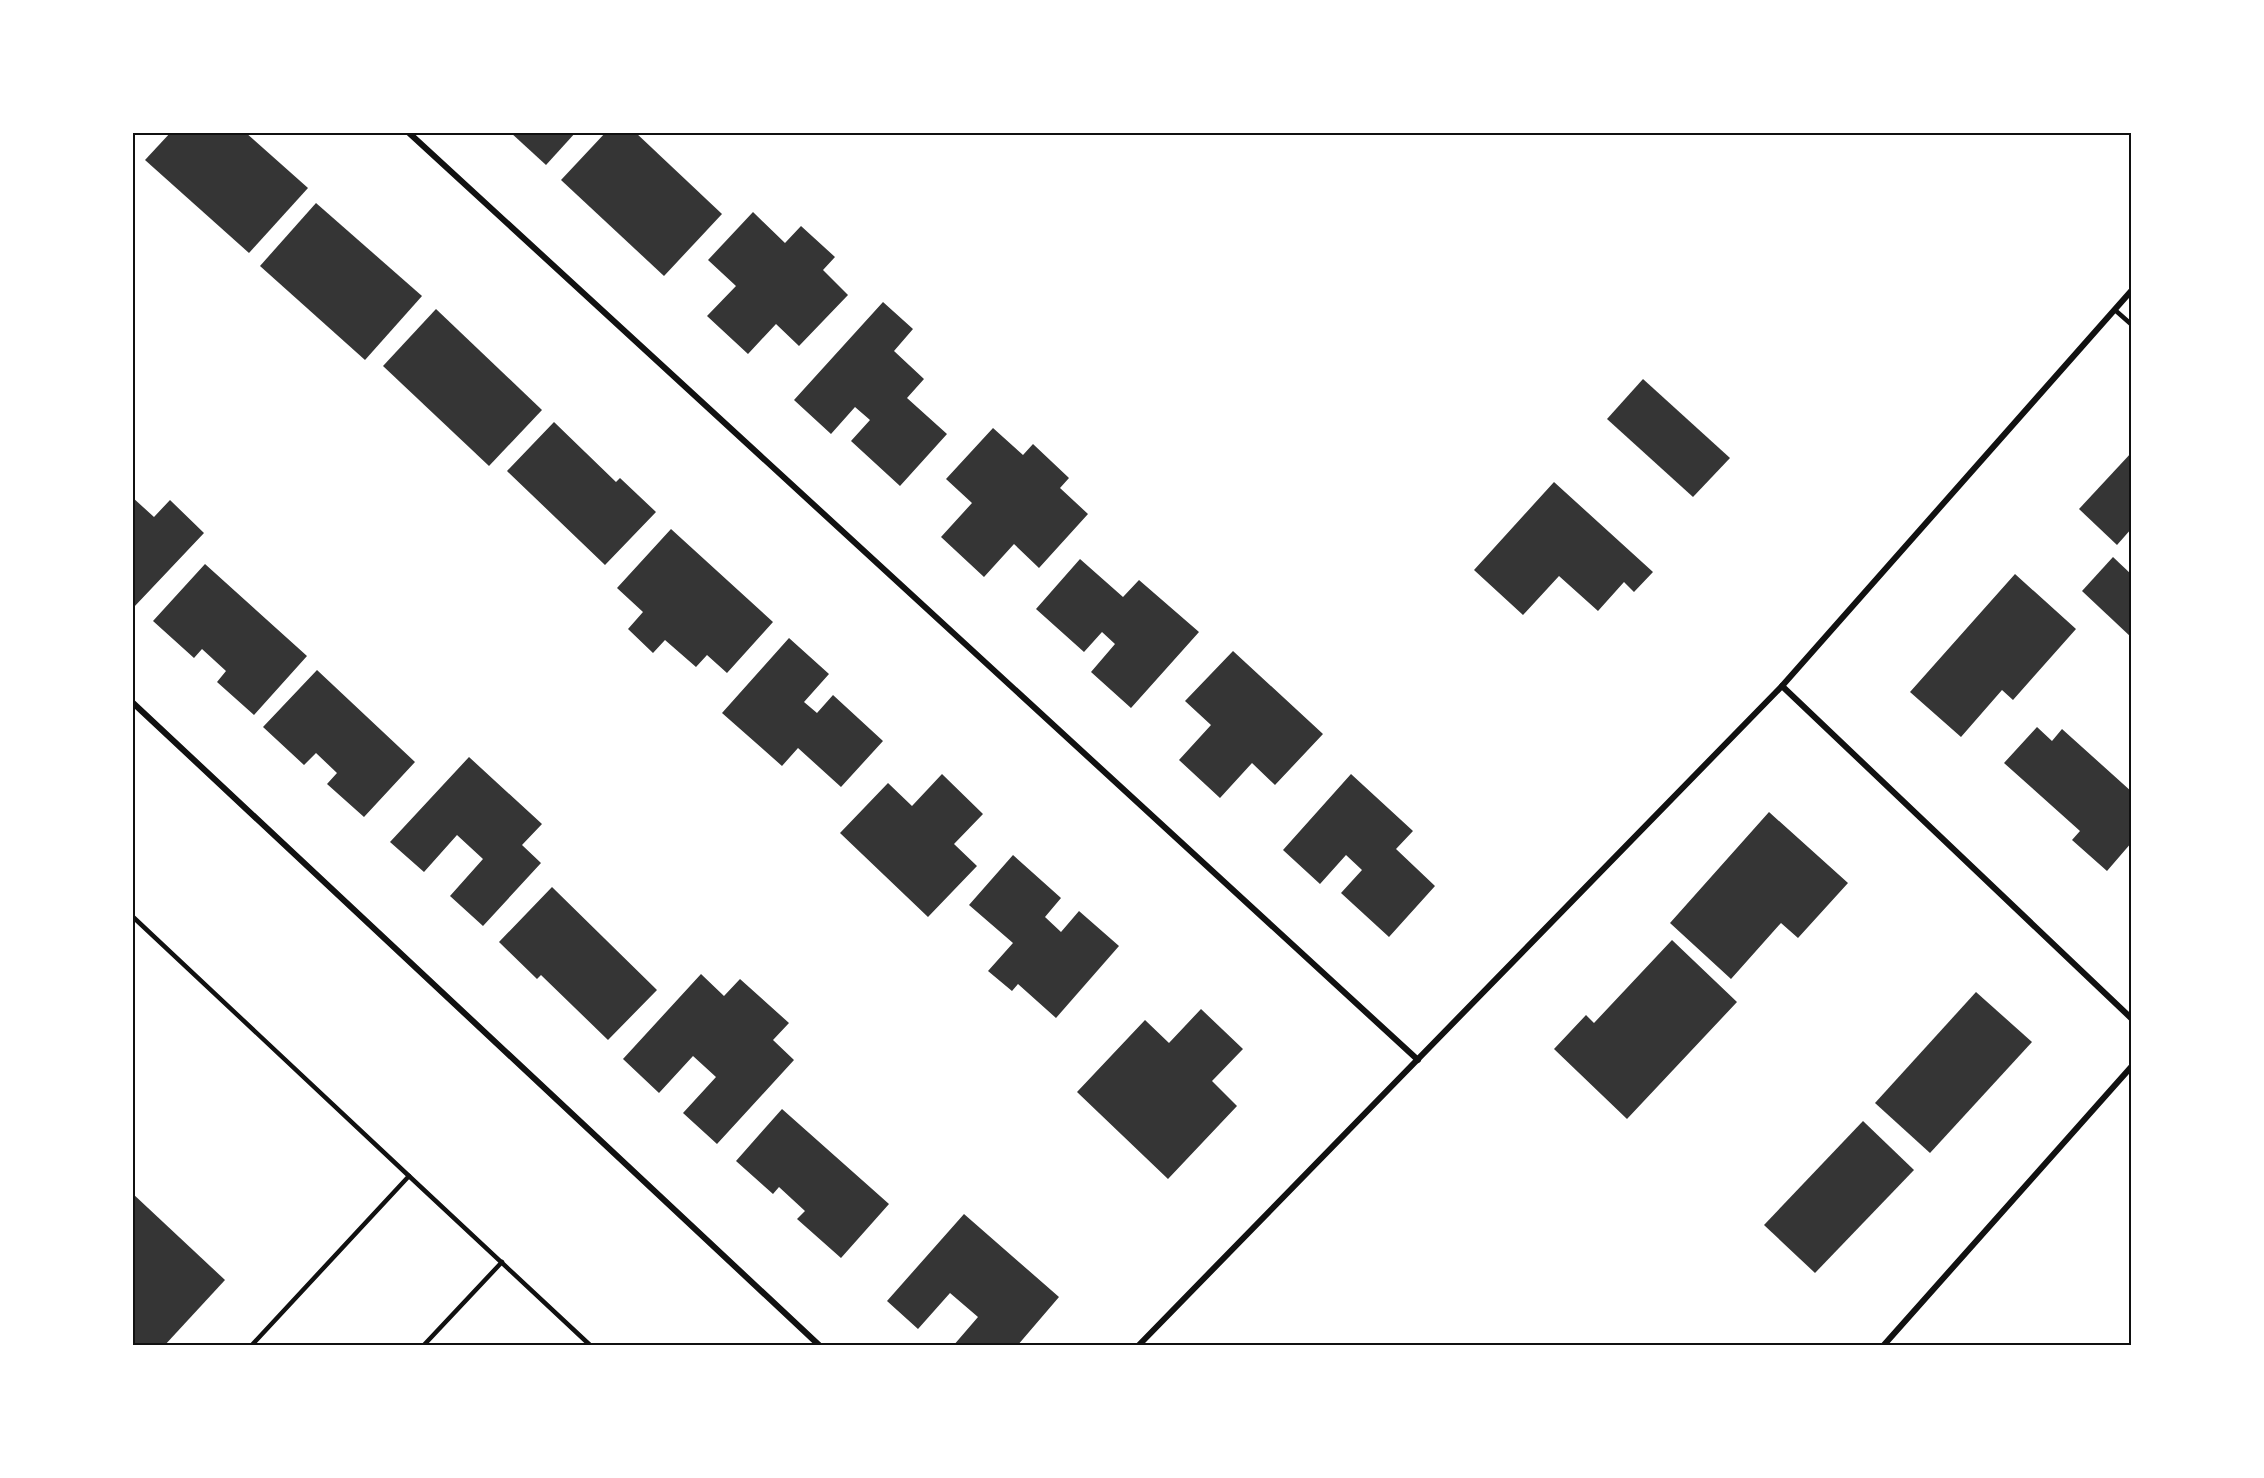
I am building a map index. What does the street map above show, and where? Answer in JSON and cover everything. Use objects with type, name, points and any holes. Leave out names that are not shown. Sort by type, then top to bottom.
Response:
[{"type":"street","points":[[408,132],[1419,1060]]},
{"type":"street","points":[[1138,1346],[1782,686],[2132,290]]},
{"type":"street","points":[[1782,686],[2132,1018]]},
{"type":"street","points":[[132,702],[820,1346]]},
{"type":"street","points":[[1883,1346],[2132,1066]]},
{"type":"lane","points":[[2115,310],[2132,325]]},
{"type":"lane","points":[[132,916],[591,1346]]},
{"type":"lane","points":[[251,1346],[409,1176]]},
{"type":"lane","points":[[423,1346],[502,1262]]},
{"type":"building","points":[[171,132],[245,132],[308,188],[249,253],[145,160]]},
{"type":"building","points":[[510,132],[576,132],[546,165]]},
{"type":"building","points":[[606,132],[635,132],[722,214],[664,276],[561,180]]},
{"type":"building","points":[[316,203],[422,296],[365,360],[260,266]]},
{"type":"building","points":[[753,212],[785,243],[801,226],[835,257],[823,270],[848,295],[799,346],[776,324],[748,354],[707,316],[736,286],[708,260]]},
{"type":"building","points":[[883,302],[913,329],[894,351],[924,379],[907,398],[947,434],[900,486],[851,441],[870,420],[855,407],[831,434],[794,400]]},
{"type":"building","points":[[436,309],[542,410],[489,466],[383,366]]},
{"type":"building","points":[[1643,379],[1730,458],[1693,497],[1607,419]]},
{"type":"building","points":[[554,422],[616,482],[620,478],[656,512],[605,565],[507,471]]},
{"type":"building","points":[[993,428],[1023,455],[1033,444],[1069,478],[1060,488],[1088,514],[1039,568],[1014,544],[984,577],[941,537],[972,503],[946,479]]},
{"type":"building","points":[[2132,452],[2132,528],[2117,545],[2079,509]]},
{"type":"building","points":[[1554,482],[1653,572],[1634,592],[1624,582],[1598,611],[1559,576],[1523,615],[1474,570]]},
{"type":"building","points":[[132,497],[154,517],[170,500],[204,533],[134,607],[132,605]]},
{"type":"building","points":[[671,529],[773,622],[727,673],[707,655],[696,667],[665,640],[653,653],[628,629],[643,612],[617,588]]},
{"type":"building","points":[[2113,557],[2132,575],[2132,638],[2082,591]]},
{"type":"building","points":[[1080,559],[1123,597],[1139,580],[1199,632],[1131,708],[1091,672],[1115,644],[1102,632],[1084,652],[1036,609]]},
{"type":"building","points":[[205,564],[307,656],[254,715],[217,682],[226,671],[202,649],[194,658],[153,621]]},
{"type":"building","points":[[2015,574],[2076,629],[2013,700],[2002,690],[1961,737],[1910,692]]},
{"type":"building","points":[[789,638],[829,674],[804,702],[817,713],[833,695],[883,741],[841,787],[798,748],[782,766],[722,713]]},
{"type":"building","points":[[1233,651],[1323,734],[1275,785],[1252,763],[1220,798],[1179,760],[1211,725],[1185,701]]},
{"type":"building","points":[[317,670],[415,762],[364,817],[327,784],[337,773],[316,753],[304,765],[263,727]]},
{"type":"building","points":[[2037,727],[2052,741],[2062,729],[2132,792],[2132,842],[2107,871],[2072,840],[2080,831],[2004,763]]},
{"type":"building","points":[[469,757],[542,824],[522,845],[541,863],[483,926],[450,896],[483,859],[457,835],[424,872],[390,842]]},
{"type":"building","points":[[942,774],[983,814],[954,844],[977,866],[928,917],[840,833],[888,783],[912,806]]},
{"type":"building","points":[[1351,774],[1413,831],[1396,849],[1435,886],[1389,937],[1341,893],[1362,870],[1346,855],[1320,884],[1283,850]]},
{"type":"building","points":[[1769,812],[1848,883],[1798,938],[1781,923],[1731,979],[1670,923]]},
{"type":"building","points":[[1013,855],[1061,898],[1045,917],[1061,932],[1079,911],[1119,946],[1056,1018],[1018,984],[1012,991],[988,971],[1013,943],[969,905]]},
{"type":"building","points":[[552,887],[657,990],[608,1040],[541,975],[537,979],[499,942]]},
{"type":"building","points":[[1672,940],[1737,1002],[1627,1119],[1554,1049],[1586,1015],[1594,1023]]},
{"type":"building","points":[[701,974],[724,996],[740,979],[789,1023],[773,1040],[794,1060],[717,1144],[683,1113],[716,1077],[693,1056],[659,1093],[623,1059]]},
{"type":"building","points":[[1976,992],[2032,1042],[1930,1153],[1875,1103]]},
{"type":"building","points":[[1201,1009],[1243,1049],[1212,1081],[1237,1106],[1168,1179],[1077,1092],[1145,1020],[1169,1043]]},
{"type":"building","points":[[782,1109],[889,1204],[841,1258],[797,1219],[805,1211],[779,1187],[773,1194],[736,1161]]},
{"type":"building","points":[[1863,1121],[1914,1170],[1815,1273],[1764,1225]]},
{"type":"building","points":[[132,1193],[225,1280],[164,1346],[132,1346]]},
{"type":"building","points":[[964,1214],[1059,1297],[1017,1346],[953,1346],[978,1317],[950,1293],[918,1329],[887,1301]]}]
